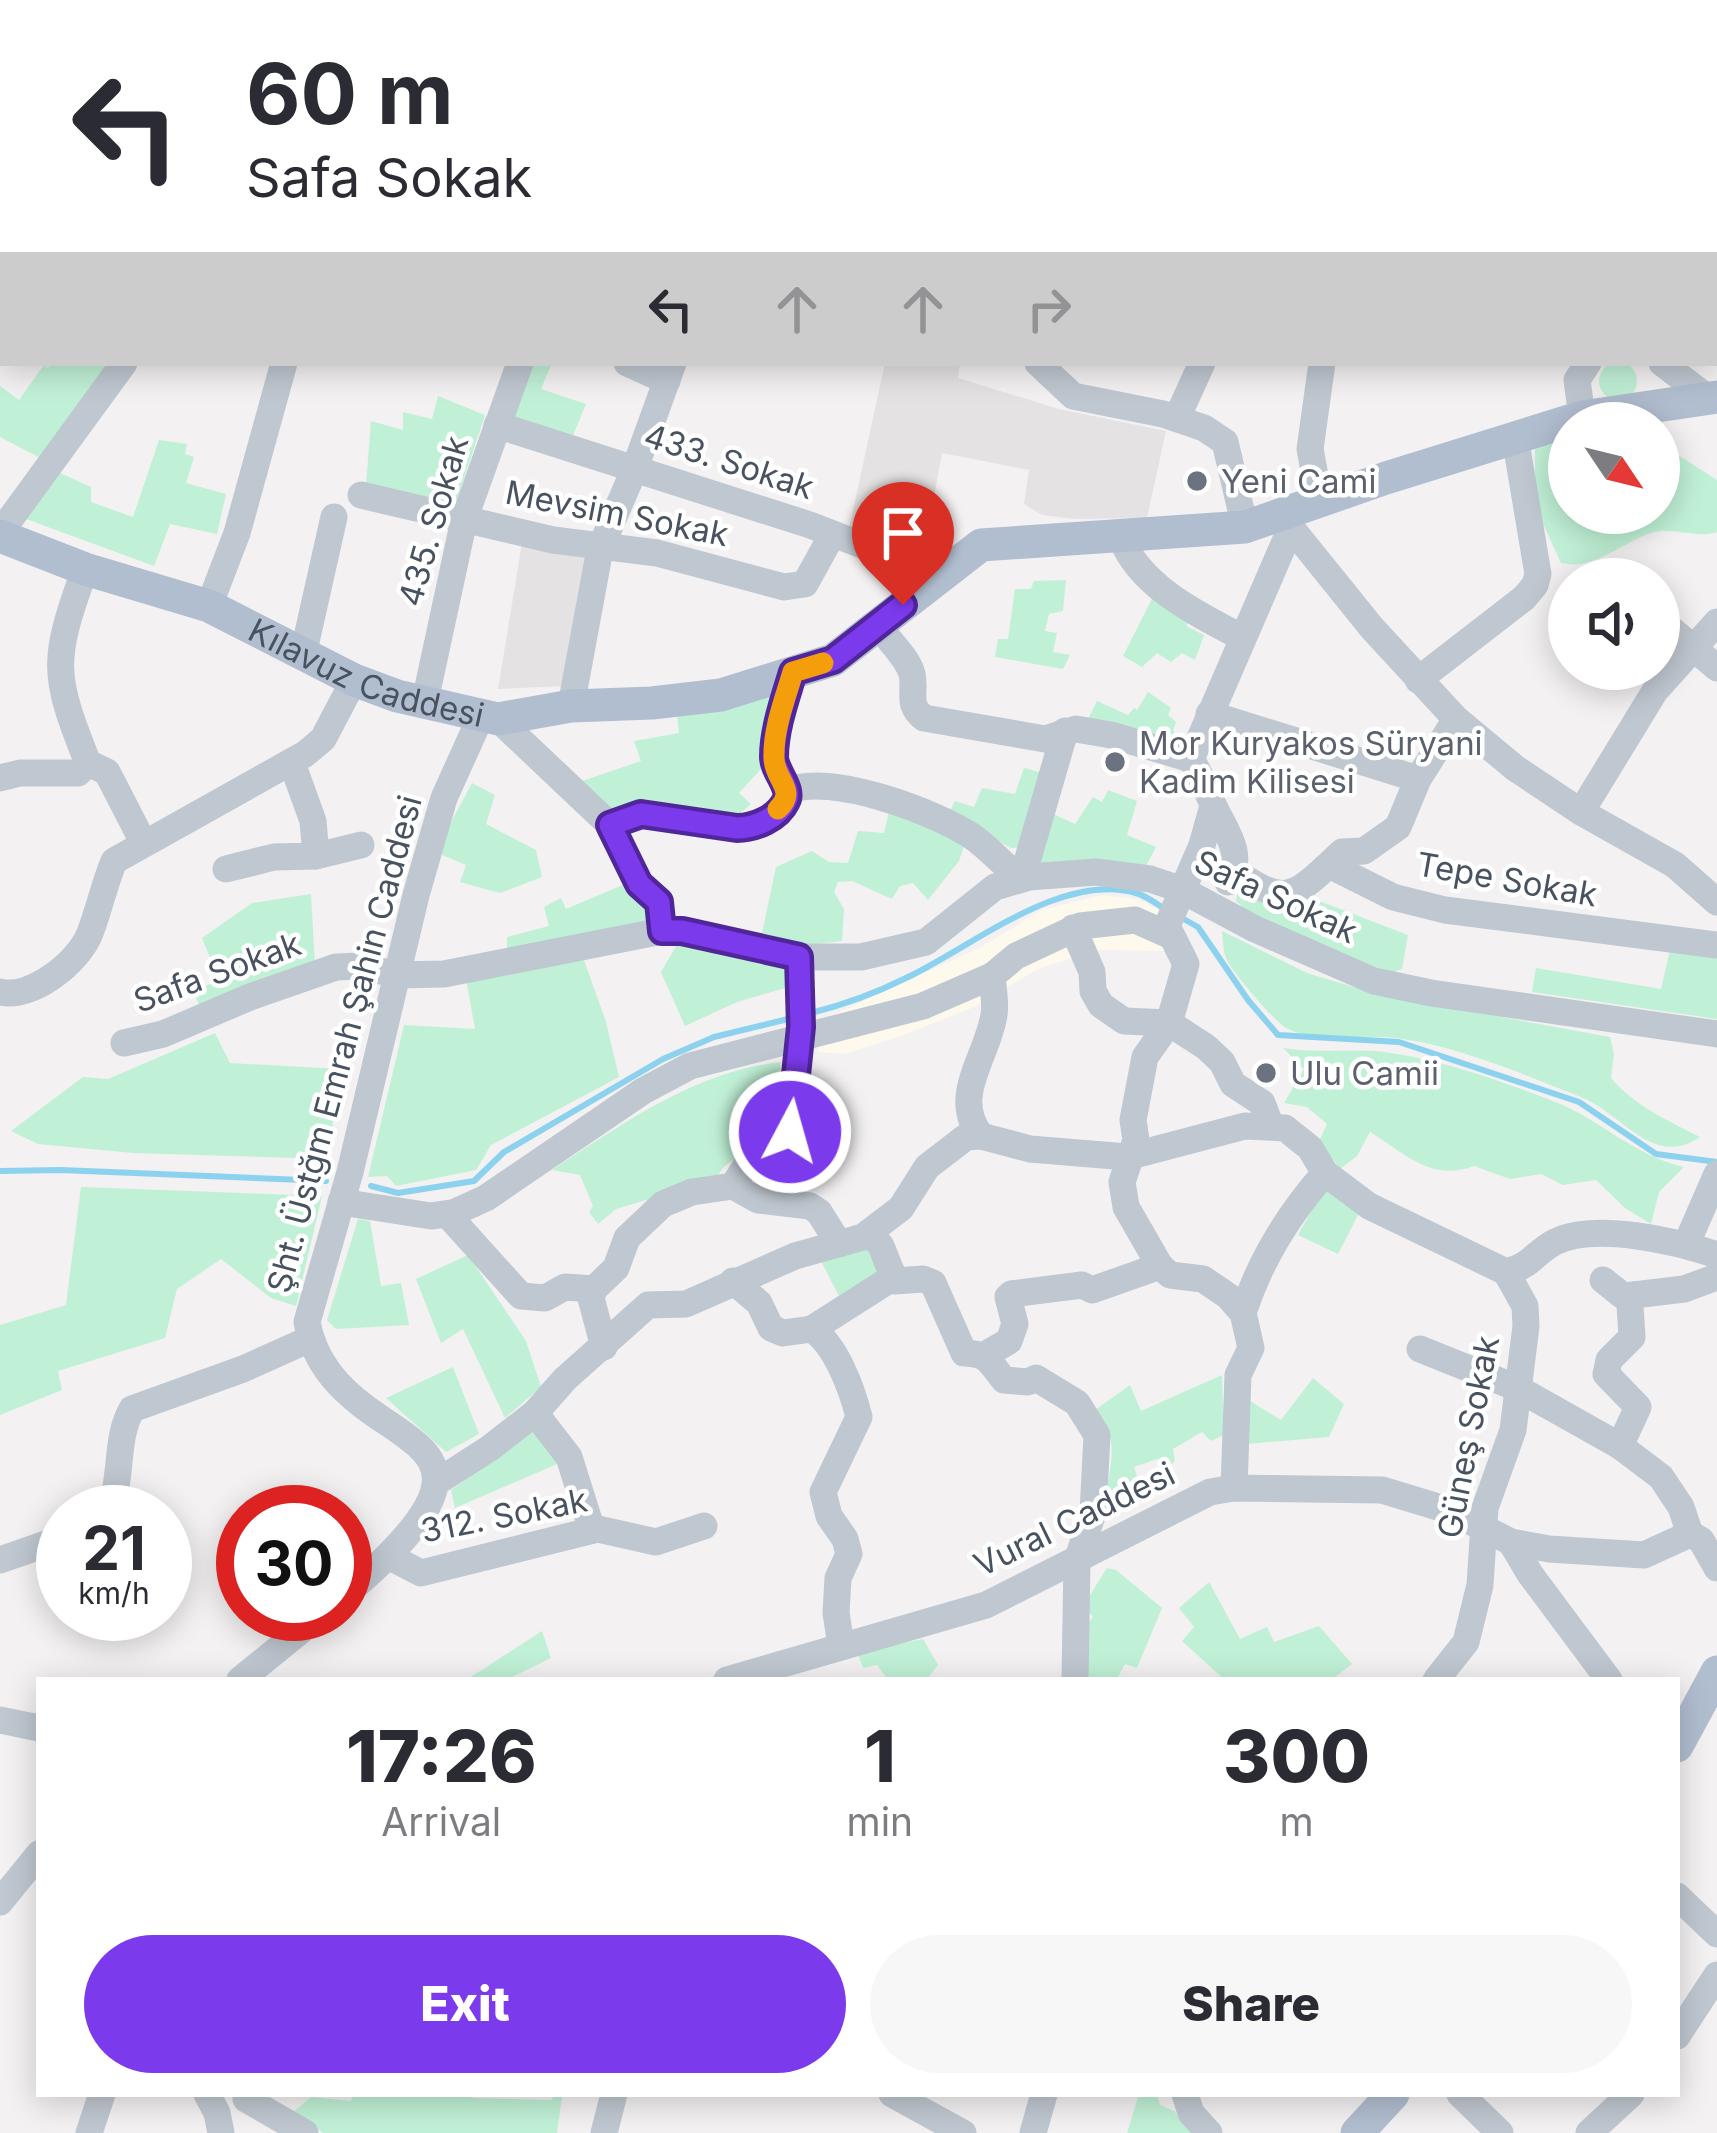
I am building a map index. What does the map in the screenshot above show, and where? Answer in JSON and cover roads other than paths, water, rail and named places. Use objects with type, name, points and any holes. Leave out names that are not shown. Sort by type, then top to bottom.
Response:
[{"type":"main road","name":"Kılavuz Caddesi","points":[[1680,402],[1712,397]]},
{"type":"main road","name":"Kılavuz Caddesi","points":[[0,535],[85,569],[209,606],[354,680],[397,696],[490,718],[571,706],[652,704],[721,695],[833,660],[982,545],[1285,522],[1320,503],[1548,427]]},
{"type":"main road","points":[[1680,1740],[1717,1672]]},
{"type":"main road","points":[[1357,2133],[1390,2097]]},
{"type":"street","points":[[0,535],[122,366]]},
{"type":"street","points":[[209,606],[237,533],[283,366]]},
{"type":"street","name":"435. Sokak","points":[[424,701],[464,520],[519,366]]},
{"type":"street","points":[[1041,366],[1073,396],[1177,418],[1225,442],[1245,527]]},
{"type":"street","points":[[1177,418],[1201,366]]},
{"type":"street","points":[[1320,503],[1310,449],[1322,366]]},
{"type":"street","points":[[1580,402],[1577,380],[1586,366]]},
{"type":"street","points":[[1666,366],[1712,397]]},
{"type":"street","points":[[571,706],[600,549],[670,372]]},
{"type":"street","name":"433. Sokak","points":[[497,424],[880,552],[928,585]]},
{"type":"street","points":[[1418,680],[1535,585],[1538,574],[1515,437]]},
{"type":"street","name":"Mevsim Sokak","points":[[361,495],[600,549],[657,553],[784,586],[805,584],[832,535]]},
{"type":"street","points":[[303,655],[334,517]]},
{"type":"street","points":[[1191,759],[1285,522],[1456,719],[1514,768],[1714,893]]},
{"type":"street","points":[[1120,537],[1129,559],[1173,596],[1241,637]]},
{"type":"street","points":[[85,569],[60,639],[59,679],[88,763],[107,772],[143,842]]},
{"type":"street","points":[[1581,812],[1654,691],[1717,622]]},
{"type":"street","points":[[878,626],[906,661],[913,677],[910,696],[915,710],[925,718],[1030,738],[1045,739],[1065,731],[1111,735],[1191,759],[1229,830],[1235,852],[1234,871],[1214,906]]},
{"type":"street","points":[[1680,638],[1717,668]]},
{"type":"street","points":[[610,825],[641,814],[752,828],[778,809],[787,801],[788,791],[773,762],[793,672]]},
{"type":"street","points":[[0,992],[30,990],[83,946],[114,861],[292,763],[323,739],[354,680]]},
{"type":"street","points":[[1209,714],[1418,779]]},
{"type":"street","points":[[490,718],[610,825],[639,884],[659,902],[662,931]]},
{"type":"street","name":"Şht. Üstğm Emrah Şahin Caddesi","points":[[437,1482],[431,1460],[341,1388],[310,1340],[307,1322],[444,798],[490,718]]},
{"type":"street","points":[[1234,871],[1285,895],[1302,891],[1342,852],[1364,851],[1398,827],[1418,779],[1456,719]]},
{"type":"street","points":[[788,791],[802,784],[823,784],[939,819],[975,838],[1022,879],[1065,731]]},
{"type":"street","points":[[0,778],[20,773],[78,773],[88,763]]},
{"type":"street","points":[[292,763],[313,821],[316,856]]},
{"type":"street","points":[[1214,806],[1173,913],[1186,964],[1168,1023],[1145,1057],[1133,1120],[1136,1140],[1122,1182],[1126,1208],[1160,1266],[1170,1275],[1203,1279],[1243,1313],[1251,1348],[1238,1375],[1234,1488]]},
{"type":"street","points":[[226,869],[274,856],[316,856],[361,845]]},
{"type":"street","name":"Tepe Sokak","points":[[1326,867],[1394,896],[1445,910],[1717,945]]},
{"type":"street","name":"Safa Sokak","points":[[124,1043],[163,1034],[336,967],[360,966],[397,975],[444,974],[662,931],[682,931],[799,957],[861,957],[926,942],[995,887],[1022,879],[1096,872],[1150,879],[1173,913],[1214,906],[1374,981],[1717,1034]]},
{"type":"street","points":[[341,1202],[431,1216],[447,1214],[486,1198],[643,1090],[690,1066],[741,1050],[800,1022],[923,1006],[992,976],[1016,956],[1073,928],[1173,913]]},
{"type":"street","points":[[1073,928],[1100,1005],[1124,1021],[1168,1023],[1222,1062],[1233,1084],[1262,1103],[1270,1124]]},
{"type":"street","points":[[733,1186],[749,1161],[790,1132],[800,1022],[799,957]]},
{"type":"street","points":[[982,1136],[967,1112],[995,1012],[992,976]]},
{"type":"street","points":[[372,1572],[424,1513],[437,1482],[535,1413],[565,1379],[648,1305],[686,1304],[795,1256],[870,1232],[901,1208],[927,1167],[966,1137],[982,1136],[1030,1149],[1127,1157],[1270,1124],[1285,1128],[1310,1148],[1325,1173],[1369,1206],[1507,1272],[1526,1268],[1555,1242],[1597,1233],[1687,1245],[1717,1255]]},
{"type":"street","points":[[1243,1313],[1264,1256],[1325,1173]]},
{"type":"street","points":[[1687,1245],[1717,1175]]},
{"type":"street","points":[[604,1347],[591,1298],[593,1289],[616,1268],[627,1238],[663,1204],[692,1192],[733,1186],[758,1200],[810,1206],[839,1244]]},
{"type":"street","points":[[447,1214],[520,1296],[545,1298],[565,1287],[593,1289]]},
{"type":"street","points":[[870,1232],[881,1246],[892,1278]]},
{"type":"street","points":[[983,1356],[1010,1341],[1015,1324],[1011,1294],[1082,1285],[1092,1290],[1160,1266]]},
{"type":"street","name":"Güneş Sokak","points":[[1438,1677],[1466,1642],[1480,1585],[1481,1527],[1513,1430],[1526,1326],[1525,1306],[1507,1272]]},
{"type":"street","points":[[1603,1280],[1623,1296],[1684,1289],[1717,1277]]},
{"type":"street","points":[[733,1281],[759,1304],[771,1328],[782,1333],[812,1329],[892,1278],[933,1283],[958,1348],[992,1361],[1004,1380],[1036,1378],[1077,1403],[1097,1436],[1093,1513],[1077,1561],[1075,1677]]},
{"type":"street","points":[[1620,1446],[1638,1407],[1606,1373],[1609,1360],[1632,1337],[1634,1295]]},
{"type":"street","points":[[812,1329],[839,1364],[859,1418],[823,1492],[829,1516],[845,1538],[849,1554],[838,1578],[841,1645]]},
{"type":"street","points":[[116,1485],[122,1431],[133,1408],[310,1340]]},
{"type":"street","points":[[1420,1349],[1517,1388],[1620,1446],[1661,1477],[1681,1507],[1690,1534],[1701,1540],[1717,1568]]},
{"type":"street","points":[[535,1413],[569,1457],[592,1530]]},
{"type":"street","name":"Vural Caddesi","points":[[749,1677],[794,1671],[841,1645],[986,1605],[1210,1492],[1234,1488],[1382,1490],[1448,1510],[1511,1542],[1626,1556],[1644,1555],[1690,1534]]},
{"type":"street","name":"312. Sokak","points":[[390,1557],[421,1573],[592,1530],[656,1542],[704,1526]]},
{"type":"street","points":[[1511,1542],[1607,1677]]},
{"type":"street","points":[[0,1560],[36,1547]]},
{"type":"street","points":[[244,1677],[288,1641]]},
{"type":"street","points":[[0,1720],[36,1727]]},
{"type":"street","points":[[0,1902],[36,1858]]},
{"type":"street","points":[[1680,1899],[1717,1934]]},
{"type":"street","points":[[1680,2031],[1717,1975]]},
{"type":"street","points":[[89,2133],[101,2097]]},
{"type":"street","points":[[215,2113],[249,2097],[305,2133]]},
{"type":"street","points":[[604,2133],[613,2097]]},
{"type":"street","points":[[898,2097],[963,2133]]},
{"type":"street","points":[[1033,2133],[1043,2097]]},
{"type":"street","points":[[1186,2097],[1191,2113],[1209,2133]]},
{"type":"street","points":[[1463,2097],[1500,2133]]},
{"type":"street","points":[[1589,2133],[1628,2097]]},
{"type":"waterway","points":[[811,1013],[895,983],[1016,916],[1077,893],[1107,889],[1136,893],[1168,911]]},
{"type":"waterway","points":[[1180,917],[1198,927],[1278,1035],[1399,1042],[1579,1102],[1656,1154],[1717,1162]]},
{"type":"waterway","points":[[371,1186],[398,1193],[474,1181],[504,1152],[663,1059],[714,1037],[792,1018]]},
{"type":"waterway","points":[[0,1171],[326,1181]]},
{"type":"place","name":"Yeni Cami","points":[[1197,481]]},
{"type":"place","name":"Mor Kuryakos Süryani Kadim Kilisesi","points":[[1115,762]]},
{"type":"place","name":"Ulu Camii","points":[[1266,1073]]}]
